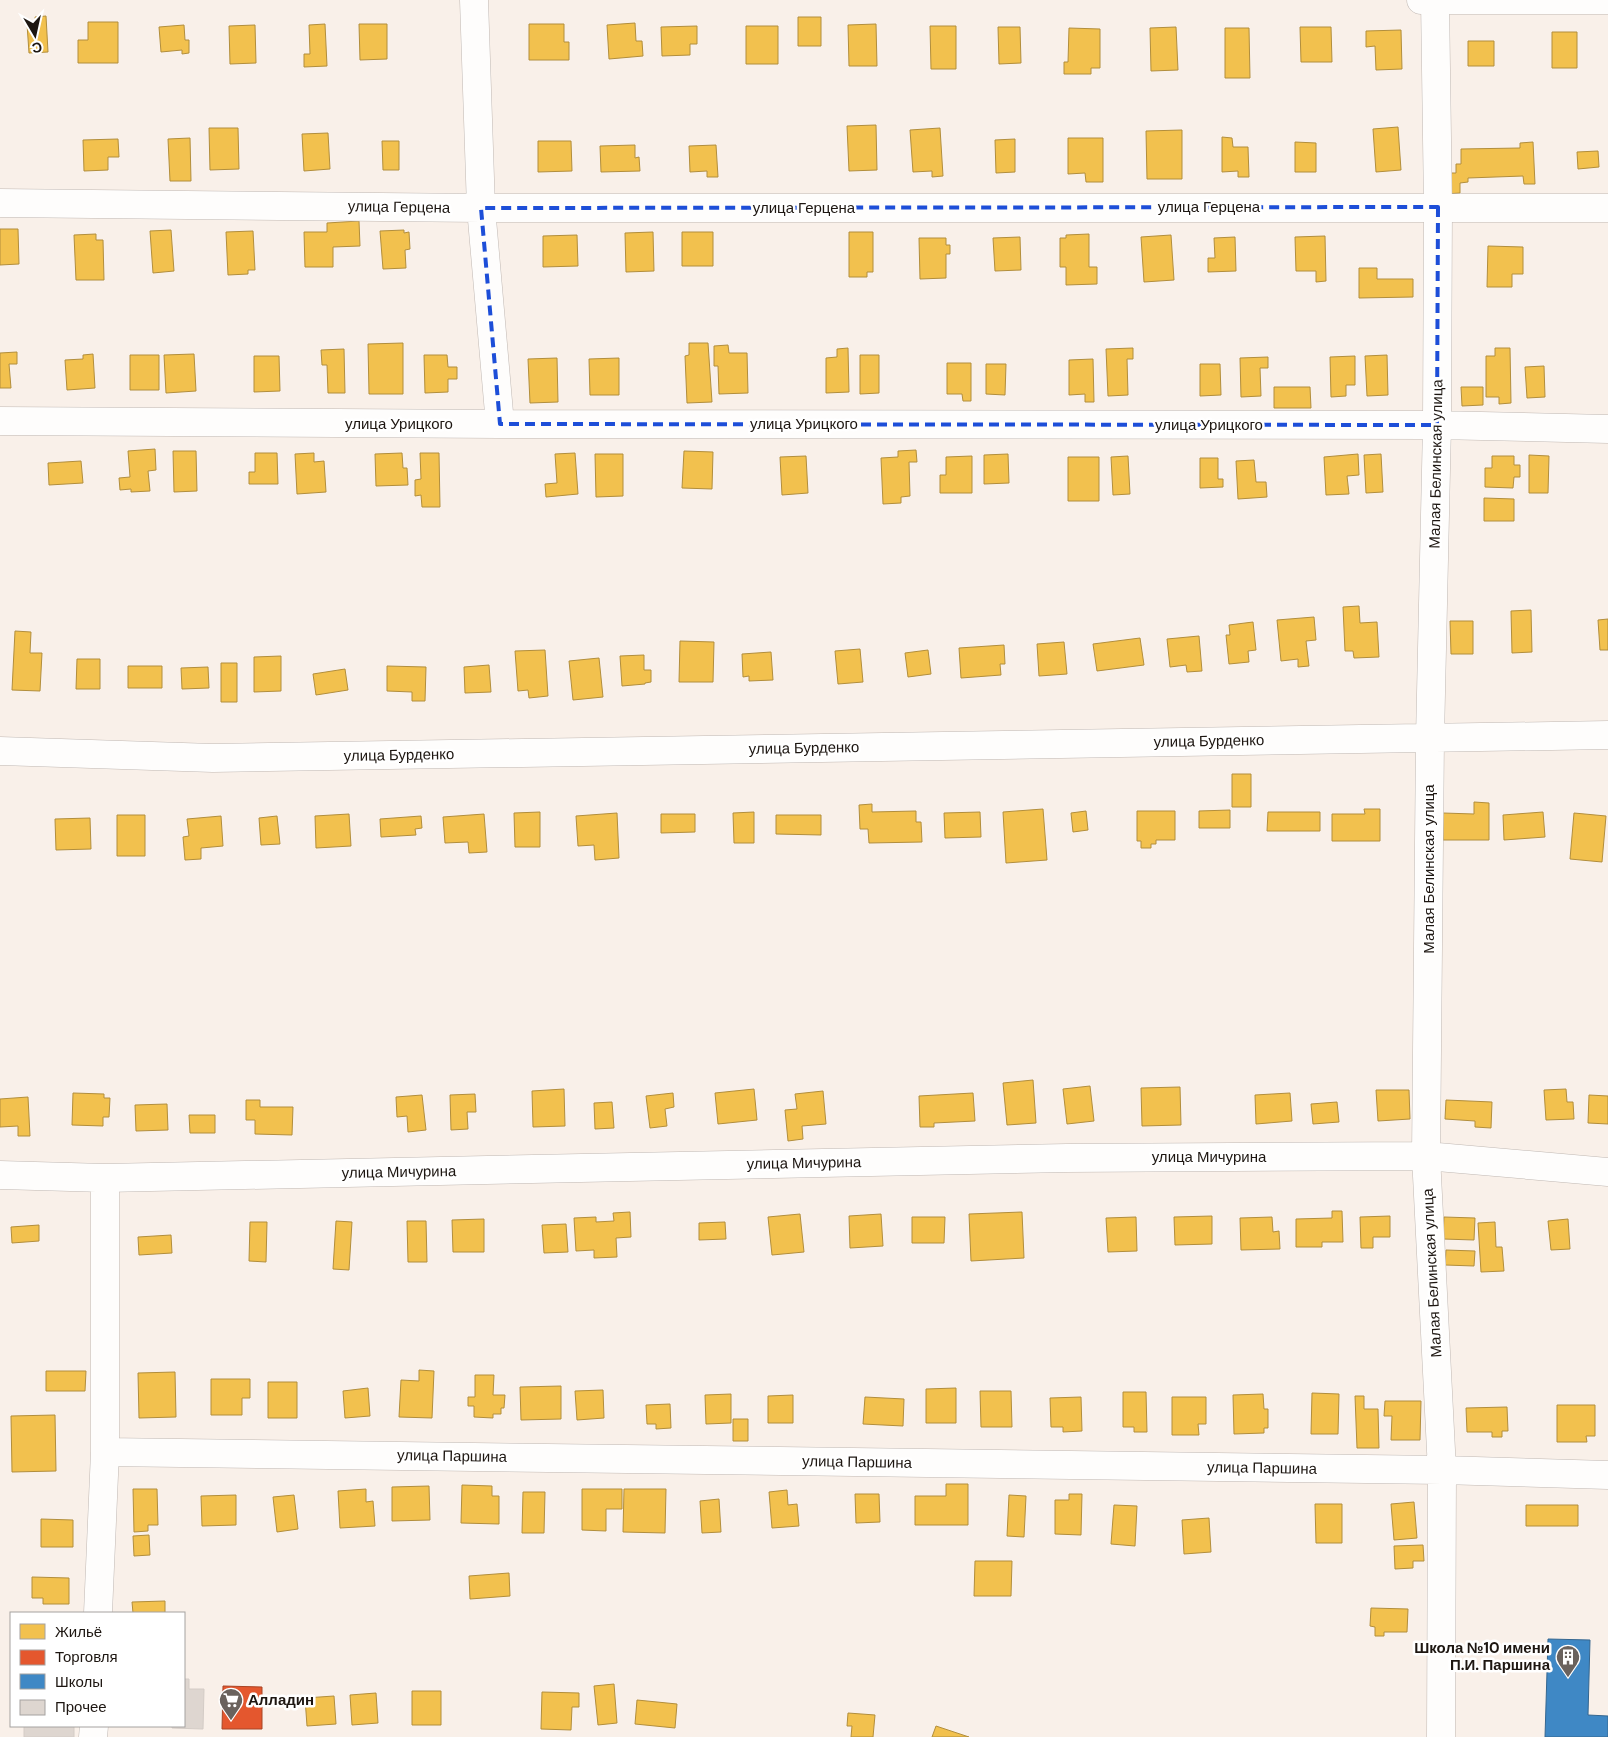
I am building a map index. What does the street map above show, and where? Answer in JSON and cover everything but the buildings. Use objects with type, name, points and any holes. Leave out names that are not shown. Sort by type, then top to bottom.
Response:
[{"type":"street","points":[[474,0],[481,208],[500,424]]},
{"type":"street","points":[[1421,0],[1608,0]]},
{"type":"street","name":"Малая Белинская улица","points":[[1435,0],[1438,207],[1437,425],[1430,738],[1426,1156],[1442,1470],[1441,1737]]},
{"type":"street","name":"улица Герцена","points":[[0,203],[481,208],[1608,208]]},
{"type":"street","name":"улица Урицкого","points":[[0,421],[500,424],[1437,425],[1608,429]]},
{"type":"street","name":"улица Бурденко","points":[[0,751],[213,758],[1608,735]]},
{"type":"street","name":"улица Мичурина","points":[[0,1175],[105,1178],[1067,1158],[1426,1156],[1608,1172]]},
{"type":"street","points":[[98,1612],[105,1452],[105,1178]]},
{"type":"street","name":"улица Паршина","points":[[105,1452],[1442,1470],[1608,1476]]},
{"type":"highlighted area","points":[[1438,207],[1437,425],[500,424],[481,208]]},
{"type":"place","name":"Школа №10 имени П.И. Паршина","points":[[1568,1678]]},
{"type":"place","name":"Алладин","points":[[231,1721]]}]
